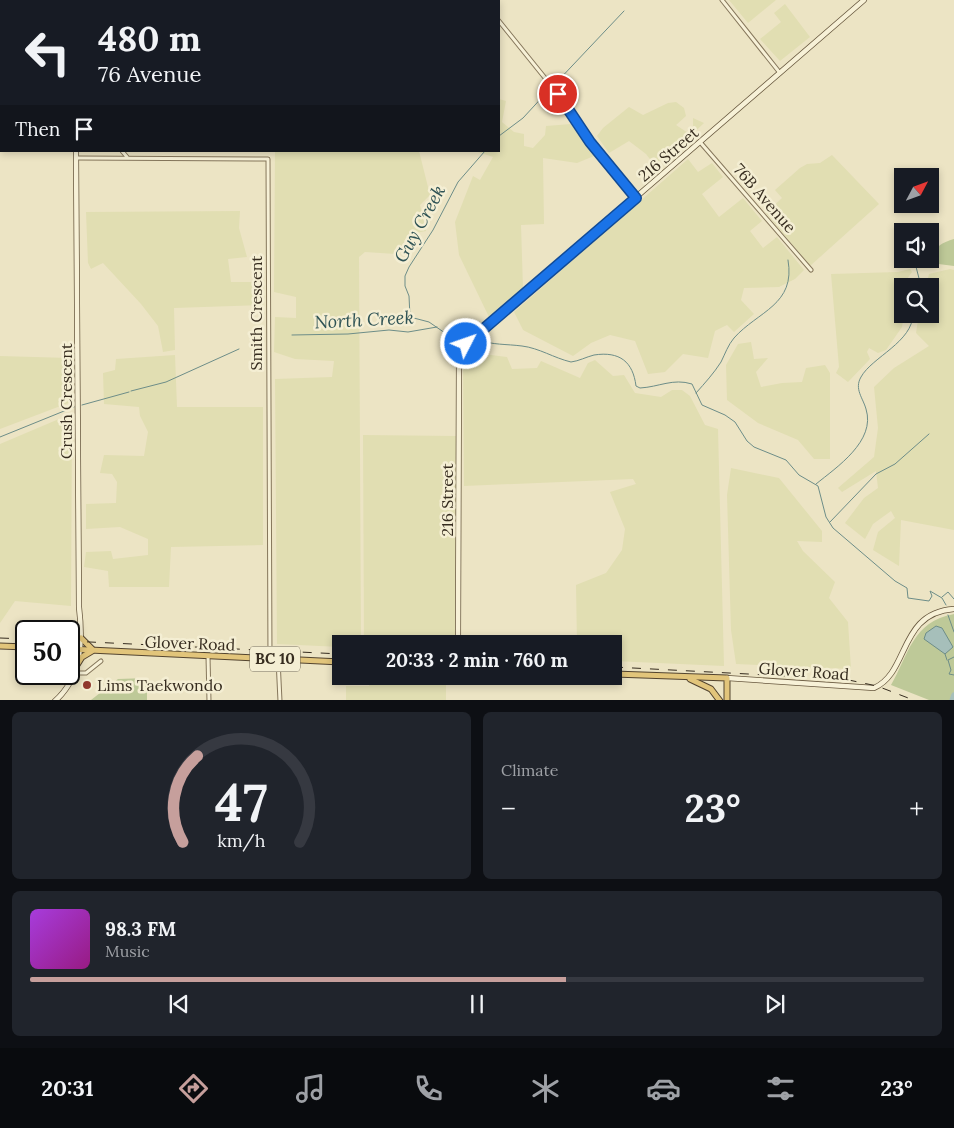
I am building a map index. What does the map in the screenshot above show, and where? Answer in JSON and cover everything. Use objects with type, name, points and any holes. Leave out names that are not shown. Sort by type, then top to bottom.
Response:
[{"type":"highway","points":[[81,638],[86,645],[95,650]]},
{"type":"highway","points":[[0,646],[15,647]]},
{"type":"highway","name":"Glover Road","points":[[80,650],[332,662]]},
{"type":"highway","points":[[80,660],[82,657],[95,650]]},
{"type":"highway","name":"Glover Road","points":[[622,674],[726,678]]},
{"type":"highway","points":[[682,677],[703,684],[720,700]]},
{"type":"highway","points":[[726,678],[727,700]]},
{"type":"main road","name":"216 Street","points":[[459,635],[459,354],[466,344],[864,0]]},
{"type":"main road","name":"Crush Crescent","points":[[76,152],[80,644]]},
{"type":"main road","name":"Glover Road","points":[[726,678],[874,688],[893,671],[904,645],[916,628],[933,616],[954,609]]},
{"type":"main road","points":[[55,700],[69,685]]},
{"type":"street","points":[[722,0],[780,72]]},
{"type":"street","points":[[500,22],[558,94],[590,142],[636,198]]},
{"type":"street","name":"76B Avenue","points":[[700,142],[811,270]]},
{"type":"street","points":[[123,152],[128,158]]},
{"type":"street","name":"Smith Crescent","points":[[77,158],[268,159],[270,659]]},
{"type":"street","points":[[208,656],[209,700]]},
{"type":"street","points":[[278,659],[280,700]]},
{"type":"street","points":[[80,673],[86,673],[100,661]]},
{"type":"shaded area","points":[[729,0],[776,0],[748,23]]},
{"type":"shaded area","points":[[785,4],[810,37],[780,61],[760,39],[781,22],[774,13]]},
{"type":"shaded area","points":[[500,99],[506,101],[502,122],[514,132],[524,134],[524,146],[533,148],[545,135],[546,126],[571,124],[594,156],[577,163],[543,158],[544,224],[521,225],[523,289],[489,317],[459,255],[455,222],[473,176],[480,180],[493,157],[478,152],[500,152]]},
{"type":"shaded area","points":[[676,102],[684,108],[686,116],[676,125],[688,133],[693,129],[693,118],[704,123],[667,158],[653,163],[646,154],[629,141],[609,153],[597,136],[603,128],[629,107],[643,115],[668,103]]},
{"type":"shaded area","points":[[275,152],[419,152],[430,195],[420,205],[426,231],[410,234],[396,254],[365,252],[359,257],[361,635],[332,635],[332,647],[277,644],[275,379],[332,377],[334,361],[295,359],[274,352],[275,317],[296,318],[296,297],[274,292]]},
{"type":"shaded area","points":[[832,155],[879,204],[810,266],[766,213],[782,198],[775,190],[800,168],[807,164],[820,163]]},
{"type":"shaded area","points":[[688,159],[698,172],[712,163],[723,177],[702,194],[719,217],[743,198],[762,221],[750,231],[763,248],[777,237],[804,270],[795,279],[779,287],[744,288],[741,300],[754,314],[734,332],[727,325],[715,331],[708,358],[683,354],[665,372],[648,374],[635,341],[610,335],[591,343],[573,356],[523,330],[514,312]]},
{"type":"shaded area","points":[[240,211],[239,228],[247,257],[228,259],[231,282],[264,282],[263,305],[174,308],[175,350],[163,352],[158,326],[141,304],[103,263],[91,269],[88,263],[86,212]]},
{"type":"shaded area","points":[[910,269],[912,272],[908,278],[894,278],[894,323],[903,323],[902,327],[886,350],[878,353],[869,348],[867,352],[870,359],[848,382],[836,373],[839,367],[831,274],[898,272]]},
{"type":"shaded area","points":[[950,269],[954,270],[954,530],[901,520],[899,566],[873,550],[878,532],[895,518],[891,511],[873,524],[865,539],[845,523],[864,498],[878,488],[876,471],[842,492],[838,488],[874,457],[878,428],[874,387],[894,368],[929,346],[916,333],[918,323],[939,323],[939,278],[928,278],[929,274]]},
{"type":"shaded area","points":[[751,342],[754,359],[768,358],[756,372],[761,387],[802,382],[806,368],[825,365],[830,373],[830,459],[814,459],[798,440],[758,423],[727,400],[726,365],[738,344]]},
{"type":"shaded area","points":[[467,352],[507,357],[512,369],[537,368],[541,361],[580,378],[588,363],[595,360],[613,376],[624,375],[635,393],[661,397],[672,390],[682,390],[690,396],[705,425],[718,429],[724,666],[622,661],[622,635],[577,635],[576,585],[606,573],[622,550],[625,529],[610,492],[636,484],[633,479],[464,486],[463,356]]},
{"type":"shaded area","points":[[175,355],[177,407],[263,407],[263,545],[171,547],[169,587],[109,587],[108,571],[84,567],[86,552],[111,551],[113,559],[148,555],[148,539],[120,527],[86,529],[86,504],[116,503],[117,482],[112,474],[100,473],[104,455],[144,456],[148,432],[140,416],[139,407],[104,404],[103,373],[115,370],[116,359]]},
{"type":"shaded area","points":[[0,356],[69,358],[71,402],[0,429]]},
{"type":"shaded area","points":[[66,416],[72,418],[71,606],[15,601],[0,623],[0,444]]},
{"type":"shaded area","points":[[363,435],[456,436],[455,635],[364,635]]},
{"type":"shaded area","points":[[731,468],[779,478],[822,531],[822,542],[797,541],[803,551],[835,582],[829,598],[848,622],[851,669],[736,664],[731,630],[727,495]]},
{"type":"shaded area","points":[[446,685],[446,700],[346,700],[346,686]]},
{"type":"green space","points":[[954,239],[954,266],[939,264],[939,246]]},
{"type":"green space","points":[[954,614],[954,700],[929,700],[891,685],[920,632],[940,618]]},
{"type":"green space","points":[[147,678],[147,700],[91,700],[118,679]]},
{"type":"water","points":[[936,626],[942,628],[953,647],[945,654],[924,639],[926,633]]},
{"type":"waterway","name":"Guy Creek","points":[[555,84],[624,11]]},
{"type":"waterway","name":"Guy Creek","points":[[500,135],[523,118],[547,92]]},
{"type":"waterway","name":"Guy Creek","points":[[467,338],[445,333],[429,322],[410,317],[409,296],[405,286],[405,276],[433,230],[458,182],[484,152]]},
{"type":"waterway","points":[[696,393],[721,362],[734,338],[773,306],[781,297],[789,275],[788,260]]},
{"type":"waterway","points":[[916,268],[919,278]]},
{"type":"waterway","points":[[816,484],[844,461],[860,442],[868,421],[858,386],[859,381],[866,370],[899,341],[911,323]]},
{"type":"waterway","name":"North Creek","points":[[292,335],[348,334],[389,330],[408,332],[437,327]]},
{"type":"waterway","name":"Guy Creek","points":[[478,340],[494,344],[528,347],[571,362],[603,354],[618,357],[624,360],[632,370],[636,386],[640,388],[672,382],[692,384],[702,405],[725,415],[735,422],[747,441],[754,447],[786,460],[799,475],[818,486],[826,517],[833,528],[895,581],[907,588],[908,598],[929,601],[932,596],[930,591],[942,598],[946,605]]},
{"type":"waterway","name":"North Creek","points":[[131,391],[166,382],[239,349]]},
{"type":"waterway","name":"North Creek","points":[[82,405],[129,392]]},
{"type":"waterway","name":"North Creek","points":[[0,437],[74,407]]},
{"type":"waterway","points":[[830,522],[876,474],[895,464],[929,434]]},
{"type":"waterway","name":"Guy Creek","points":[[942,597],[948,592],[954,599]]},
{"type":"waterway","points":[[948,615],[954,632]]},
{"type":"waterway","points":[[945,654],[947,660]]},
{"type":"waterway","points":[[954,657],[948,660],[951,670],[949,674],[954,675]]},
{"type":"waterway","points":[[952,700],[954,695]]},
{"type":"railway","points":[[0,638],[15,639]]},
{"type":"railway","points":[[80,642],[332,654]]},
{"type":"railway","points":[[622,667],[844,679],[877,686],[913,700]]},
{"type":"place","name":"Lims Taekwondo","points":[[87,685]]},
{"type":"route","points":[[466,344],[636,198],[590,142],[558,94]]}]
